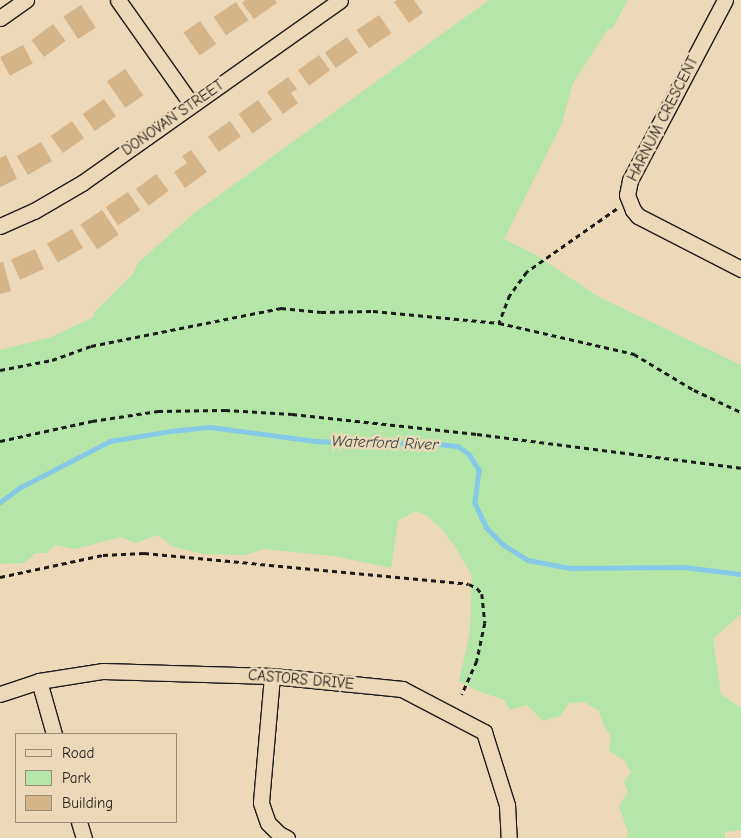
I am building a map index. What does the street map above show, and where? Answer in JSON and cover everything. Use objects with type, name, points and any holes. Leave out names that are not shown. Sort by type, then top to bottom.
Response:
[{"type":"street","points":[[118,0],[192,105]]},
{"type":"street","name":"DONOVAN STREET","points":[[0,226],[42,206],[82,183],[340,0]]},
{"type":"street","name":"HARNUM CRESCENT","points":[[725,0],[628,187],[629,202],[633,210],[646,220],[741,269]]},
{"type":"street","points":[[0,18],[17,3]]},
{"type":"street","name":"CASTORS DRIVE","points":[[0,694],[39,681],[103,671],[272,676],[402,689],[484,732],[507,805],[508,838]]},
{"type":"street","points":[[272,676],[261,803],[268,823],[279,834],[287,838]]},
{"type":"street","points":[[39,681],[54,733]]},
{"type":"street","points":[[79,823],[84,838]]},
{"type":"path","points":[[499,323],[510,295],[527,272],[554,251],[629,202]]},
{"type":"path","points":[[0,370],[52,360],[91,346],[281,308],[321,312],[372,311],[499,323],[634,354],[694,390],[741,412]]},
{"type":"path","points":[[0,441],[92,421],[158,411],[225,410],[292,414],[467,433],[741,468]]},
{"type":"path","points":[[0,577],[102,555],[144,553],[469,584],[477,588],[482,594],[485,623],[477,661],[462,695]]},
{"type":"green space","points":[[489,0],[628,0],[612,29],[608,29],[573,83],[562,123],[504,239],[536,255],[599,297],[741,365],[741,614],[713,639],[721,694],[741,708],[741,830],[725,832],[725,838],[626,838],[628,832],[619,806],[628,792],[624,782],[631,772],[624,760],[609,751],[611,736],[605,728],[599,711],[584,702],[569,703],[560,716],[543,721],[527,705],[510,710],[504,700],[478,691],[459,681],[470,632],[472,576],[442,529],[427,516],[415,511],[398,521],[391,568],[334,556],[264,549],[245,555],[203,554],[174,547],[158,535],[135,543],[121,537],[75,549],[55,545],[47,553],[36,553],[24,563],[0,564],[0,350],[51,337],[94,317],[94,313],[133,274],[138,263],[193,214]]},
{"type":"building","points":[[245,0],[275,0],[277,3],[254,19],[242,3]]},
{"type":"building","points":[[397,0],[414,0],[423,13],[409,23],[394,2]]},
{"type":"building","points":[[236,2],[248,20],[226,35],[214,17]]},
{"type":"building","points":[[81,5],[96,28],[78,39],[63,16]]},
{"type":"building","points":[[379,15],[391,33],[369,48],[357,30]]},
{"type":"building","points":[[200,21],[216,44],[200,55],[184,32]]},
{"type":"building","points":[[53,24],[66,41],[44,57],[31,40]]},
{"type":"building","points":[[347,37],[358,53],[336,68],[325,52]]},
{"type":"building","points":[[23,45],[33,64],[10,76],[0,57]]},
{"type":"building","points":[[319,55],[330,70],[309,86],[298,70]]},
{"type":"building","points":[[125,69],[143,95],[125,108],[107,82]]},
{"type":"building","points":[[288,77],[297,89],[291,93],[298,103],[283,114],[267,92]]},
{"type":"building","points":[[104,99],[116,116],[95,131],[83,114]]},
{"type":"building","points":[[258,100],[272,119],[253,134],[239,114]]},
{"type":"building","points":[[72,121],[84,138],[63,153],[51,136]]},
{"type":"building","points":[[230,121],[241,137],[219,152],[208,136]]},
{"type":"building","points":[[41,142],[52,161],[28,175],[17,156]]},
{"type":"building","points":[[191,150],[207,172],[185,188],[174,172],[187,163],[182,156]]},
{"type":"building","points":[[6,155],[17,179],[0,187],[0,158]]},
{"type":"building","points":[[156,174],[169,191],[149,206],[136,189]]},
{"type":"building","points":[[128,192],[140,210],[118,225],[106,207]]},
{"type":"building","points":[[102,210],[119,235],[97,249],[80,225]]},
{"type":"building","points":[[72,229],[83,248],[58,263],[47,244]]},
{"type":"building","points":[[35,249],[44,269],[20,280],[11,260]]},
{"type":"building","points":[[3,262],[11,291],[0,294],[0,263]]},
{"type":"waterway","name":"Waterford River","points":[[0,502],[21,487],[110,441],[171,431],[210,427],[317,441],[368,444],[423,442],[458,446],[469,454],[479,470],[475,503],[486,527],[504,545],[528,560],[570,568],[684,567],[741,574]]}]
